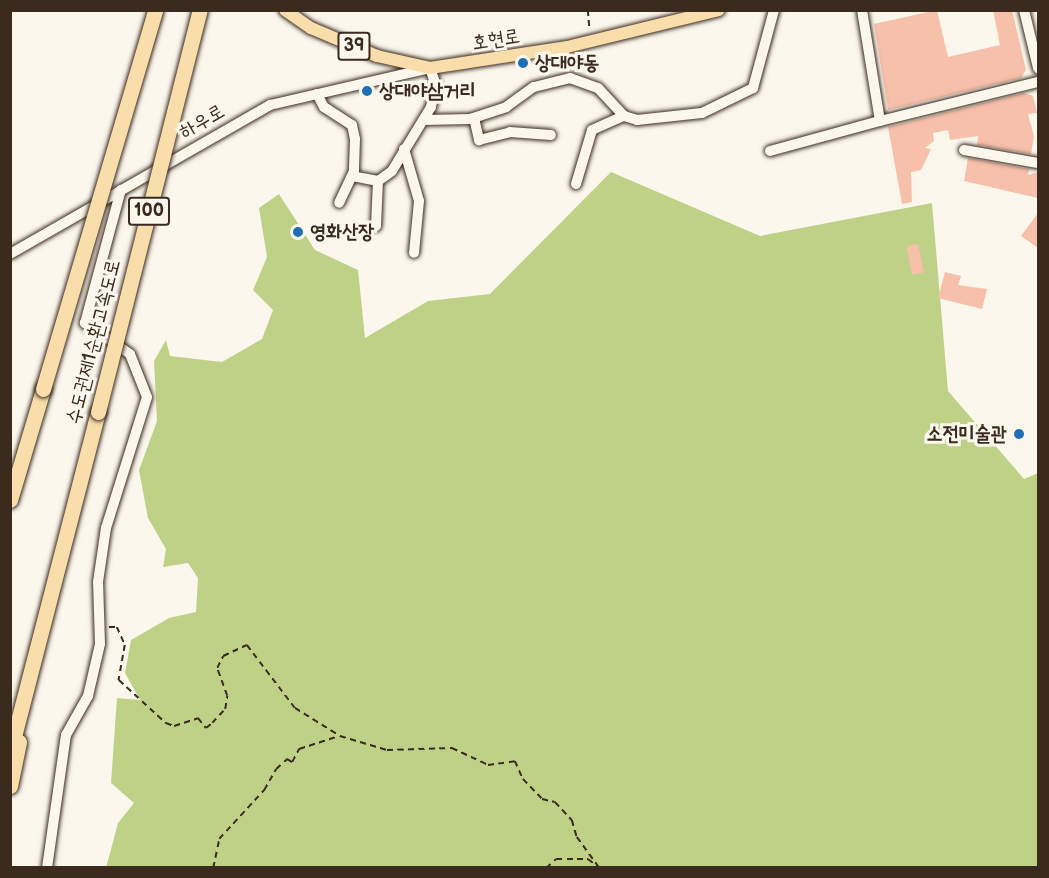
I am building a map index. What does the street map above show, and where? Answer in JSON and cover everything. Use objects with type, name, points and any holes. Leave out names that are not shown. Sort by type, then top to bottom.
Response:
[{"type":"highway","name":"수도권제1순환고속도로","points":[[10,500],[155,10]]},
{"type":"highway","name":"수도권제1순환고속도로","points":[[10,752],[30,683],[200,10]]},
{"type":"highway","name":"수도권제1순환고속도로","points":[[10,786],[30,683]]},
{"type":"main road","name":"호현로","points":[[285,10],[312,28],[377,56],[429,68],[489,62],[588,42],[719,10]]},
{"type":"street","points":[[424,120],[474,118],[506,107],[534,87],[570,78],[598,88],[624,116],[637,120],[702,112],[753,88],[774,10]]},
{"type":"street","points":[[862,10],[880,121]]},
{"type":"street","points":[[1025,12],[1038,21]]},
{"type":"street","points":[[1025,12],[1038,68]]},
{"type":"street","name":"하우로","points":[[10,254],[248,116],[316,94],[429,68]]},
{"type":"street","points":[[352,176],[378,181],[392,171],[424,120],[436,85],[429,68]]},
{"type":"street","points":[[770,151],[1038,82]]},
{"type":"street","points":[[316,94],[324,107],[351,125],[352,176],[339,203]]},
{"type":"street","points":[[576,184],[592,130],[624,116]]},
{"type":"street","points":[[474,118],[479,140],[510,132],[551,135]]},
{"type":"street","points":[[404,149],[419,201],[414,253]]},
{"type":"street","points":[[964,150],[1038,163]]},
{"type":"street","points":[[376,226],[378,181]]},
{"type":"street","points":[[47,867],[66,735],[88,696],[99,628],[98,582],[106,528],[147,397],[130,354],[85,323],[121,190]]},
{"type":"path","points":[[588,10],[588,42]]},
{"type":"path","points":[[99,628],[117,627],[125,645],[119,680],[166,723],[174,726],[198,718],[206,728],[225,709],[227,696],[218,668],[223,656],[247,645],[295,708],[340,736],[387,750],[452,748],[488,765],[515,761],[542,799],[555,802],[572,820],[577,837],[599,867]]},
{"type":"path","points":[[213,867],[219,839],[264,790],[276,770],[287,759],[292,762],[299,749],[340,736]]},
{"type":"path","points":[[546,867],[556,859],[588,859],[599,867]]},
{"type":"green space","points":[[611,172],[760,236],[932,203],[948,391],[1024,479],[1038,473],[1038,867],[106,868],[118,823],[134,803],[111,783],[117,698],[140,700],[125,673],[131,640],[169,618],[196,612],[198,578],[188,563],[163,567],[166,549],[148,518],[139,470],[157,421],[154,361],[166,340],[170,356],[222,362],[262,339],[273,310],[253,290],[267,257],[259,208],[279,194],[315,250],[358,270],[365,338],[428,301],[490,294]]},
{"type":"building","points":[[937,10],[948,57],[1000,45],[993,10],[1012,10],[1026,70],[1021,78],[888,110],[874,24]]},
{"type":"building","points":[[1024,93],[1033,96],[1037,113],[1028,114],[1034,136],[1031,154],[977,145],[978,136],[950,140],[948,130],[933,133],[934,141],[925,148],[931,149],[921,170],[911,172],[912,202],[902,204],[888,127]]},
{"type":"building","points":[[968,158],[1029,169],[1028,175],[1038,172],[1038,198],[964,181]]},
{"type":"building","points":[[1038,213],[1038,248],[1021,236]]},
{"type":"building","points":[[918,244],[924,272],[912,275],[906,246]]},
{"type":"building","points":[[945,272],[961,276],[958,285],[987,289],[982,309],[938,298]]},
{"type":"place","name":"상대야동","points":[[523,63]]},
{"type":"place","name":"상대야삼거리","points":[[367,91]]},
{"type":"place","name":"영화산장","points":[[298,232]]},
{"type":"place","name":"소전미술관","points":[[1019,434]]}]
